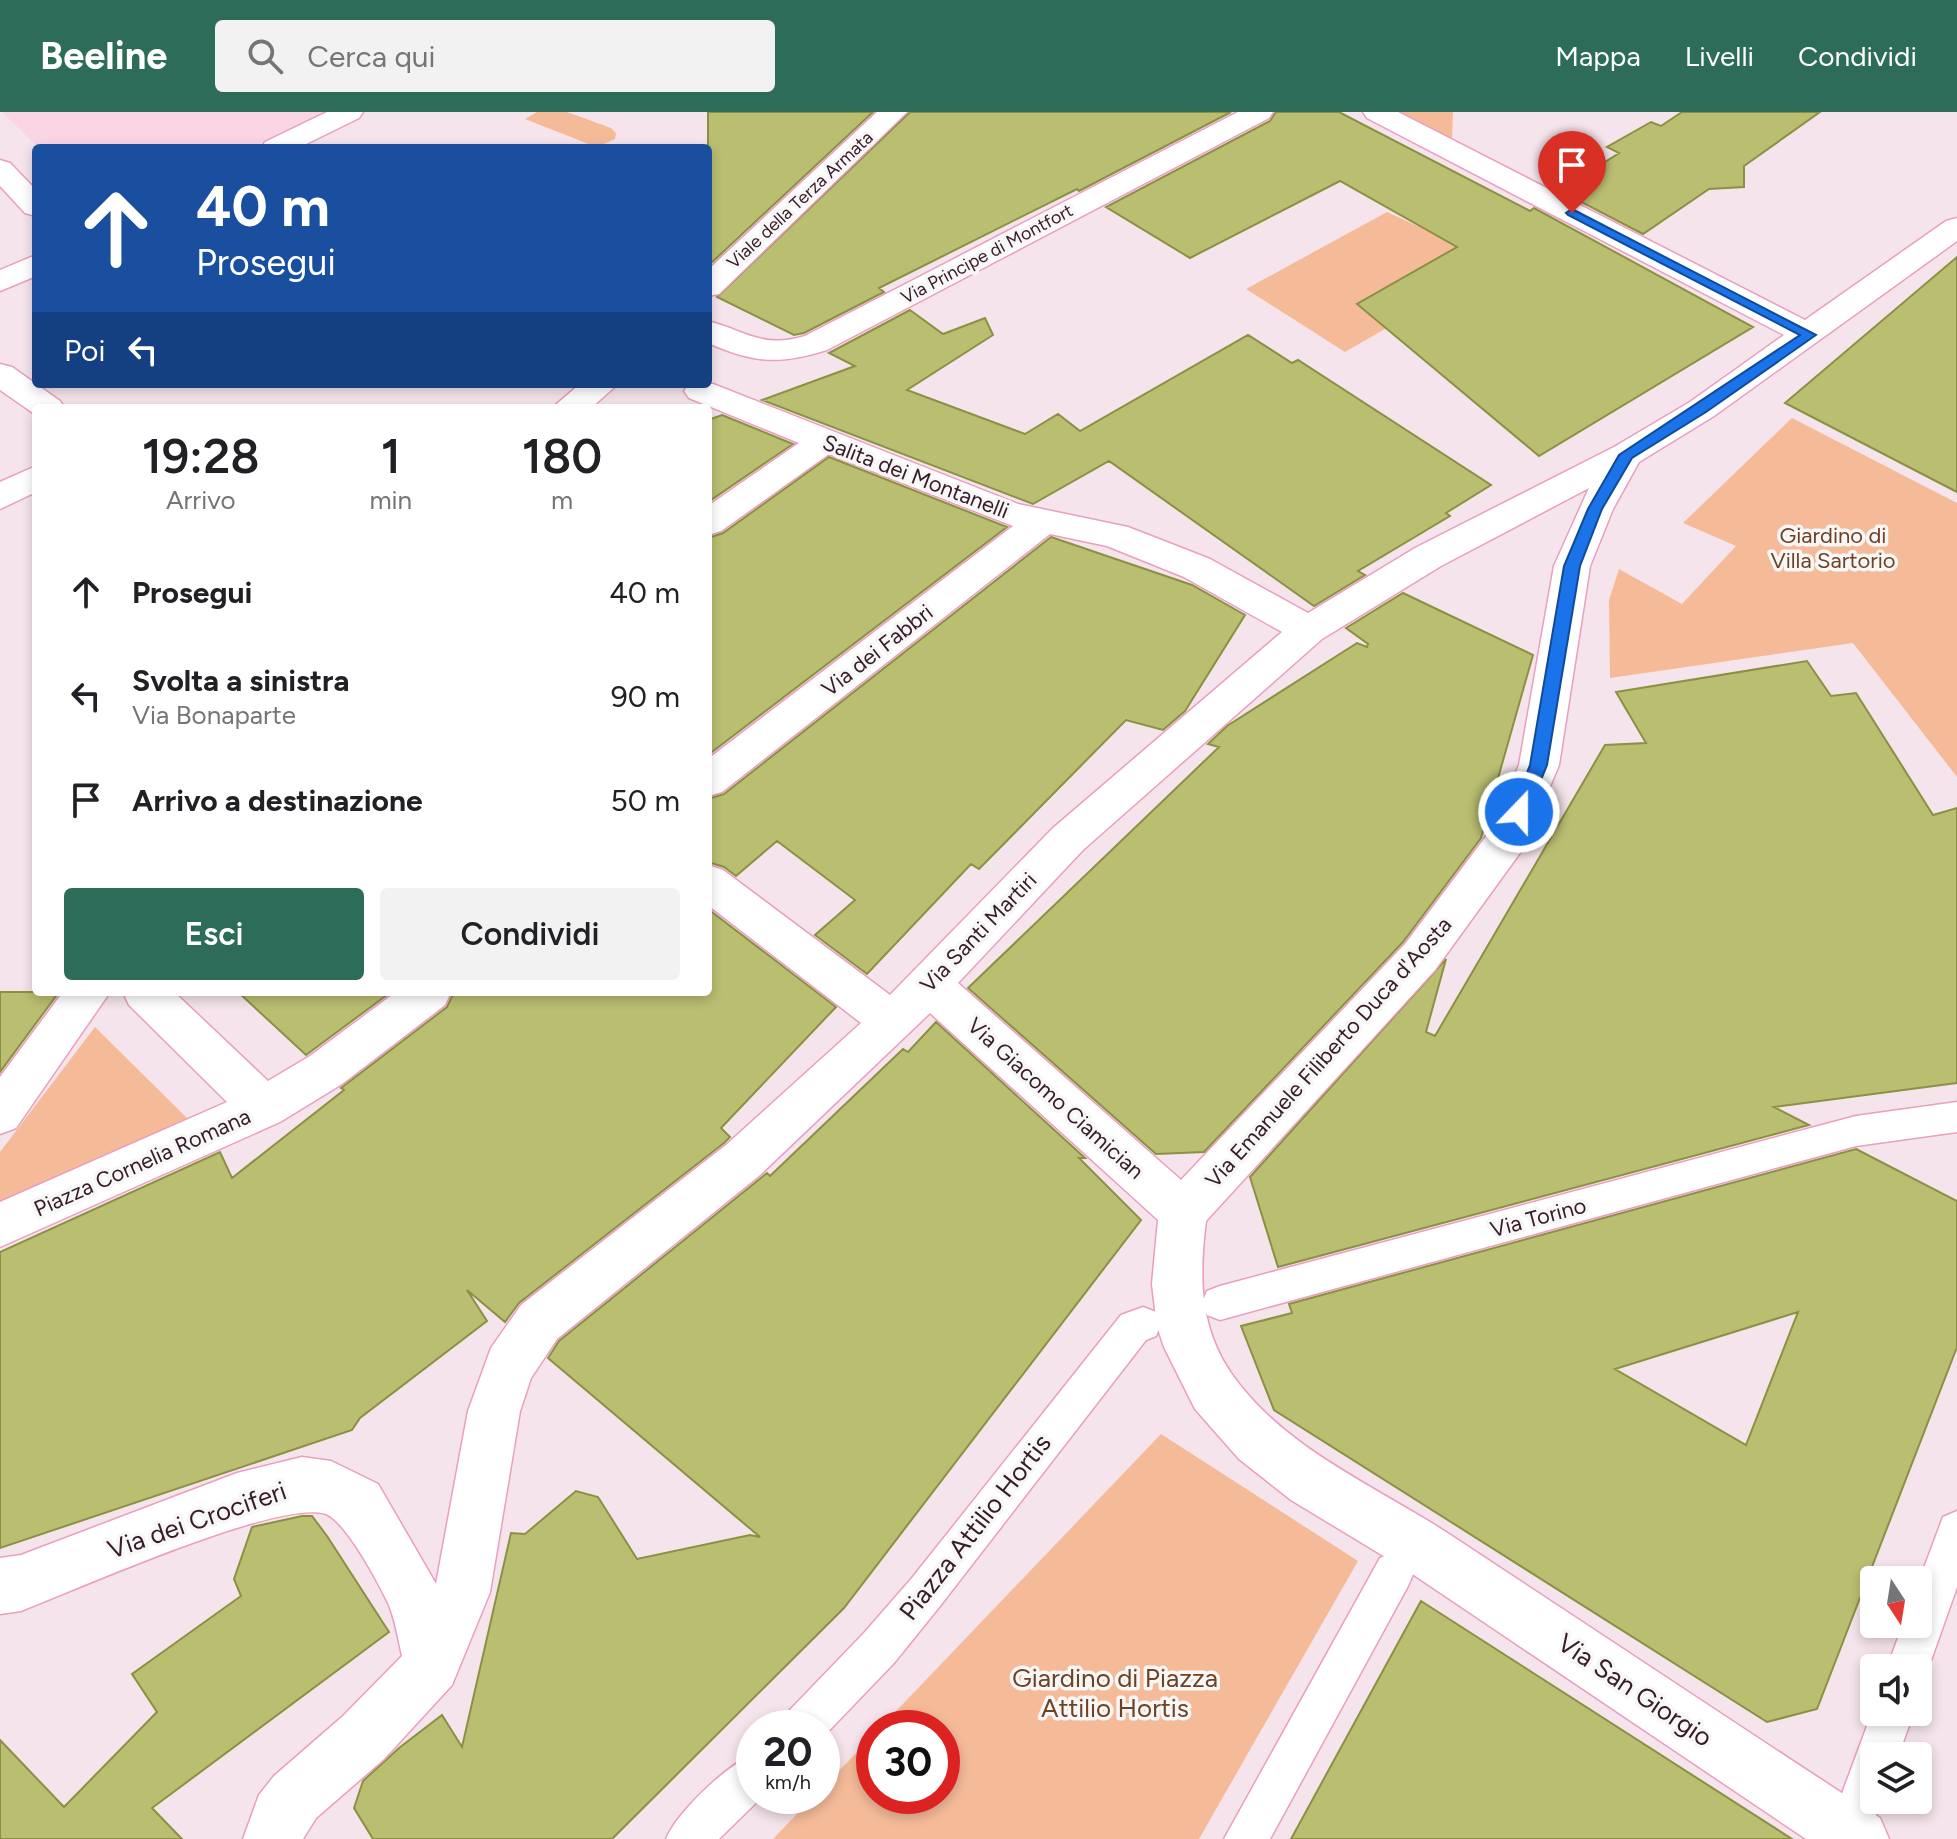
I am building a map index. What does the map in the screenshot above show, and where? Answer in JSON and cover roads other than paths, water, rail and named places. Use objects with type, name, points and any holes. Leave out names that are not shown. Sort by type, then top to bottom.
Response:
[{"type":"street","points":[[283,144],[349,112]]},
{"type":"street","name":"Viale della Terza Armata","points":[[712,283],[893,112]]},
{"type":"street","name":"Via Principe di Montfort","points":[[712,333],[751,349],[785,353],[816,343],[1259,112]]},
{"type":"street","points":[[1377,112],[1809,335]]},
{"type":"street","points":[[0,169],[32,203]]},
{"type":"street","name":"Via Santi Martiri","points":[[432,1665],[462,1592],[494,1411],[509,1366],[539,1322],[743,1160],[893,1022],[1068,839],[1309,630],[1428,557],[1626,455],[1702,409],[1957,227]]},
{"type":"street","points":[[0,282],[32,266]]},
{"type":"street","points":[[0,374],[42,404]]},
{"type":"street","points":[[574,404],[596,388]]},
{"type":"street","name":"Salita dei Montanelli","points":[[701,391],[1010,514],[1115,536],[1197,568],[1309,630]]},
{"type":"street","points":[[712,520],[823,442]]},
{"type":"street","name":"Via Emanuele Filiberto Duca d'Aosta","points":[[1183,1212],[1420,957],[1510,835],[1539,765],[1560,623],[1572,566],[1595,509],[1626,455]]},
{"type":"street","points":[[0,497],[32,479]]},
{"type":"street","name":"Via dei Fabbri","points":[[712,778],[1045,520]]},
{"type":"street","points":[[712,885],[893,1022]]},
{"type":"street","name":"Via Giacomo Ciamician","points":[[929,984],[1183,1212]]},
{"type":"street","points":[[0,1114],[85,996]]},
{"type":"street","name":"Piazza Cornelia Romana","points":[[0,1225],[264,1108],[149,996]]},
{"type":"street","points":[[264,1108],[326,1070],[424,996]]},
{"type":"street","name":"Via Torino","points":[[1220,1303],[1856,1131],[1957,1117]]},
{"type":"street","points":[[1183,1212],[1175,1260],[1178,1315],[1191,1356],[1214,1393],[1246,1433],[1402,1556],[1246,1839]]},
{"type":"street","name":"Piazza Attilio Hortis","points":[[819,1710],[879,1648],[1134,1327],[1143,1324]]},
{"type":"street","name":"Via dei Crociferi","points":[[0,1586],[21,1583],[237,1500],[302,1484],[331,1488],[359,1503],[410,1588],[423,1624],[432,1665]]},
{"type":"street","points":[[1913,1654],[1957,1531]]},
{"type":"street","name":"Via San Giorgio","points":[[1402,1556],[1858,1815]]},
{"type":"street","points":[[273,1839],[280,1816],[295,1797],[363,1738],[432,1665]]},
{"type":"street","points":[[688,1839],[736,1792]]},
{"type":"park label","name":"Giardino di Villa Sartorio","points":[[1833,548]]},
{"type":"park label","name":"Giardino di Piazza Attilio Hortis","points":[[1115,1693]]}]
